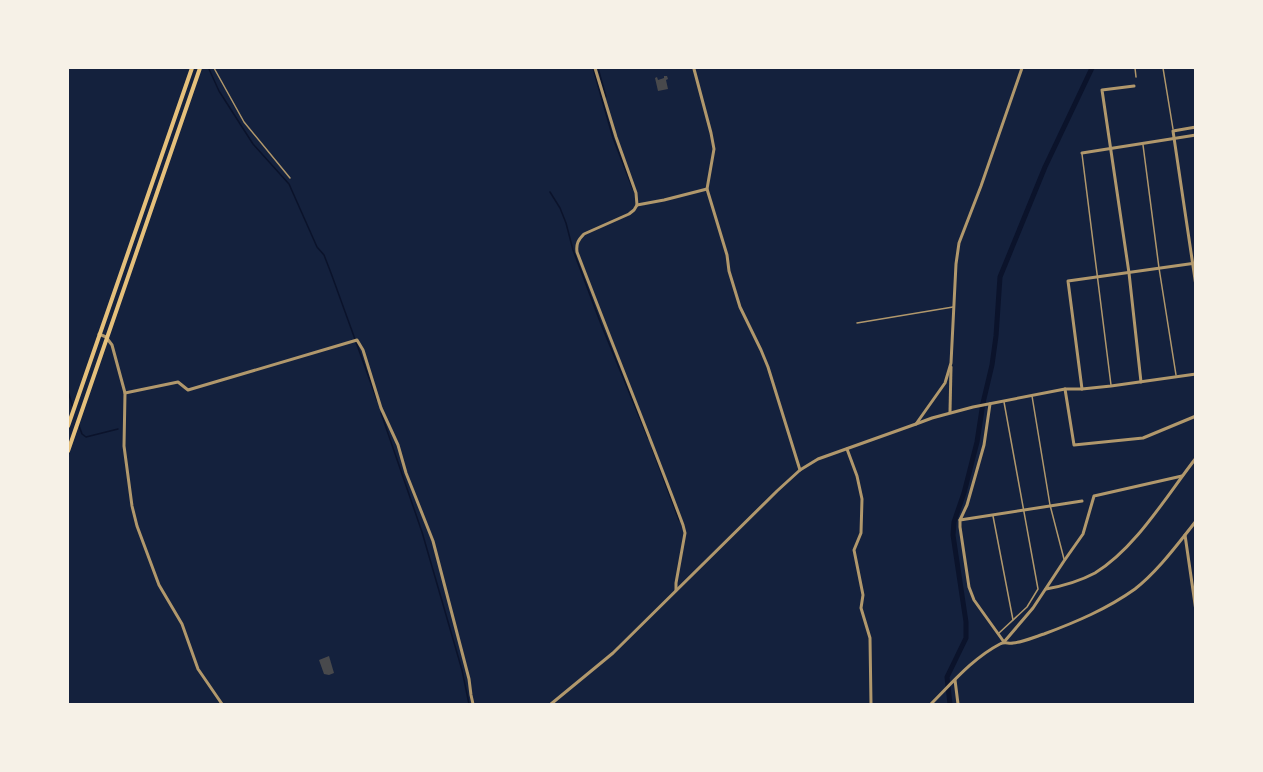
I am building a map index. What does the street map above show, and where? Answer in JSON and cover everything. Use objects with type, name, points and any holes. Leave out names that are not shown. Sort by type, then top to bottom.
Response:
[{"type":"main road","points":[[68,426],[192,68]]},
{"type":"main road","points":[[68,451],[200,68]]},
{"type":"main road","points":[[149,192],[156,194]]},
{"type":"street","points":[[595,68],[616,137],[634,184],[637,205],[628,214],[584,234],[576,245],[577,252],[683,525],[685,533],[676,592]]},
{"type":"street","points":[[950,412],[956,264],[959,243],[1022,68]]},
{"type":"street","points":[[694,69],[714,149],[708,189],[727,255],[729,271],[740,307],[762,350],[800,470]]},
{"type":"street","points":[[1134,86],[1102,90],[1129,273],[1141,382]]},
{"type":"street","points":[[1196,127],[1173,130],[1196,286]]},
{"type":"street","points":[[1082,153],[1196,135]]},
{"type":"street","points":[[637,205],[708,189]]},
{"type":"street","points":[[1083,389],[1068,281],[1194,263]]},
{"type":"street","points":[[99,334],[106,337],[111,345],[125,393],[124,446],[137,526],[159,585],[182,624],[198,669],[222,705]]},
{"type":"street","points":[[125,393],[178,382],[188,390],[357,340],[363,350],[381,408],[398,445],[406,473],[433,541],[474,705]]},
{"type":"street","points":[[916,424],[945,384],[951,363]]},
{"type":"street","points":[[551,705],[613,653],[777,491],[800,470],[818,459],[950,412],[1065,389],[1111,386],[1196,374]]},
{"type":"street","points":[[1065,389],[1074,445],[1143,438],[1196,416]]},
{"type":"street","points":[[990,404],[984,445],[967,505],[960,520],[969,587],[974,600],[1004,642],[1011,644],[1026,640],[1085,618],[1112,604],[1136,588],[1165,560],[1196,521]]},
{"type":"street","points":[[847,448],[862,499],[861,533],[854,550],[863,596],[861,608],[870,639],[871,705]]},
{"type":"street","points":[[1046,590],[1067,585],[1094,573],[1108,563],[1147,524],[1196,458]]},
{"type":"street","points":[[932,705],[955,680],[989,650],[1004,642],[1034,608],[1083,534],[1094,496],[1182,476]]},
{"type":"street","points":[[960,520],[1082,501]]},
{"type":"street","points":[[1185,535],[1196,611]]},
{"type":"street","points":[[955,680],[958,705]]},
{"type":"lane","points":[[214,68],[244,122],[290,178]]},
{"type":"lane","points":[[1135,68],[1136,77]]},
{"type":"lane","points":[[1163,68],[1173,130]]},
{"type":"lane","points":[[1143,144],[1176,377]]},
{"type":"lane","points":[[1082,153],[1111,386]]},
{"type":"lane","points":[[857,323],[954,307]]},
{"type":"lane","points":[[1032,395],[1050,505],[1064,561]]},
{"type":"lane","points":[[998,634],[1027,608],[1038,589],[1003,401]]},
{"type":"lane","points":[[993,515],[1013,621]]},
{"type":"building","points":[[664,76],[668,79],[666,80],[668,89],[658,91],[655,78],[657,77],[658,80]]},
{"type":"building","points":[[329,656],[334,673],[329,675],[324,674],[319,660]]},
{"type":"waterway","points":[[593,68],[613,138],[633,189]]},
{"type":"waterway","points":[[598,68],[606,97]]},
{"type":"waterway","points":[[950,704],[947,677],[966,638],[966,622],[953,535],[954,522],[977,442],[992,365],[1000,277],[1045,167],[1092,68]]},
{"type":"waterway","points":[[209,69],[219,91],[253,144],[289,184],[317,247],[324,255],[377,400]]},
{"type":"waterway","points":[[550,192],[566,223],[573,250],[601,324],[648,438]]},
{"type":"waterway","points":[[68,391],[73,408]]},
{"type":"waterway","points":[[381,413],[422,532],[462,670],[469,704]]},
{"type":"waterway","points":[[78,423],[82,434],[86,437],[118,429]]},
{"type":"waterway","points":[[652,448],[679,520]]}]
